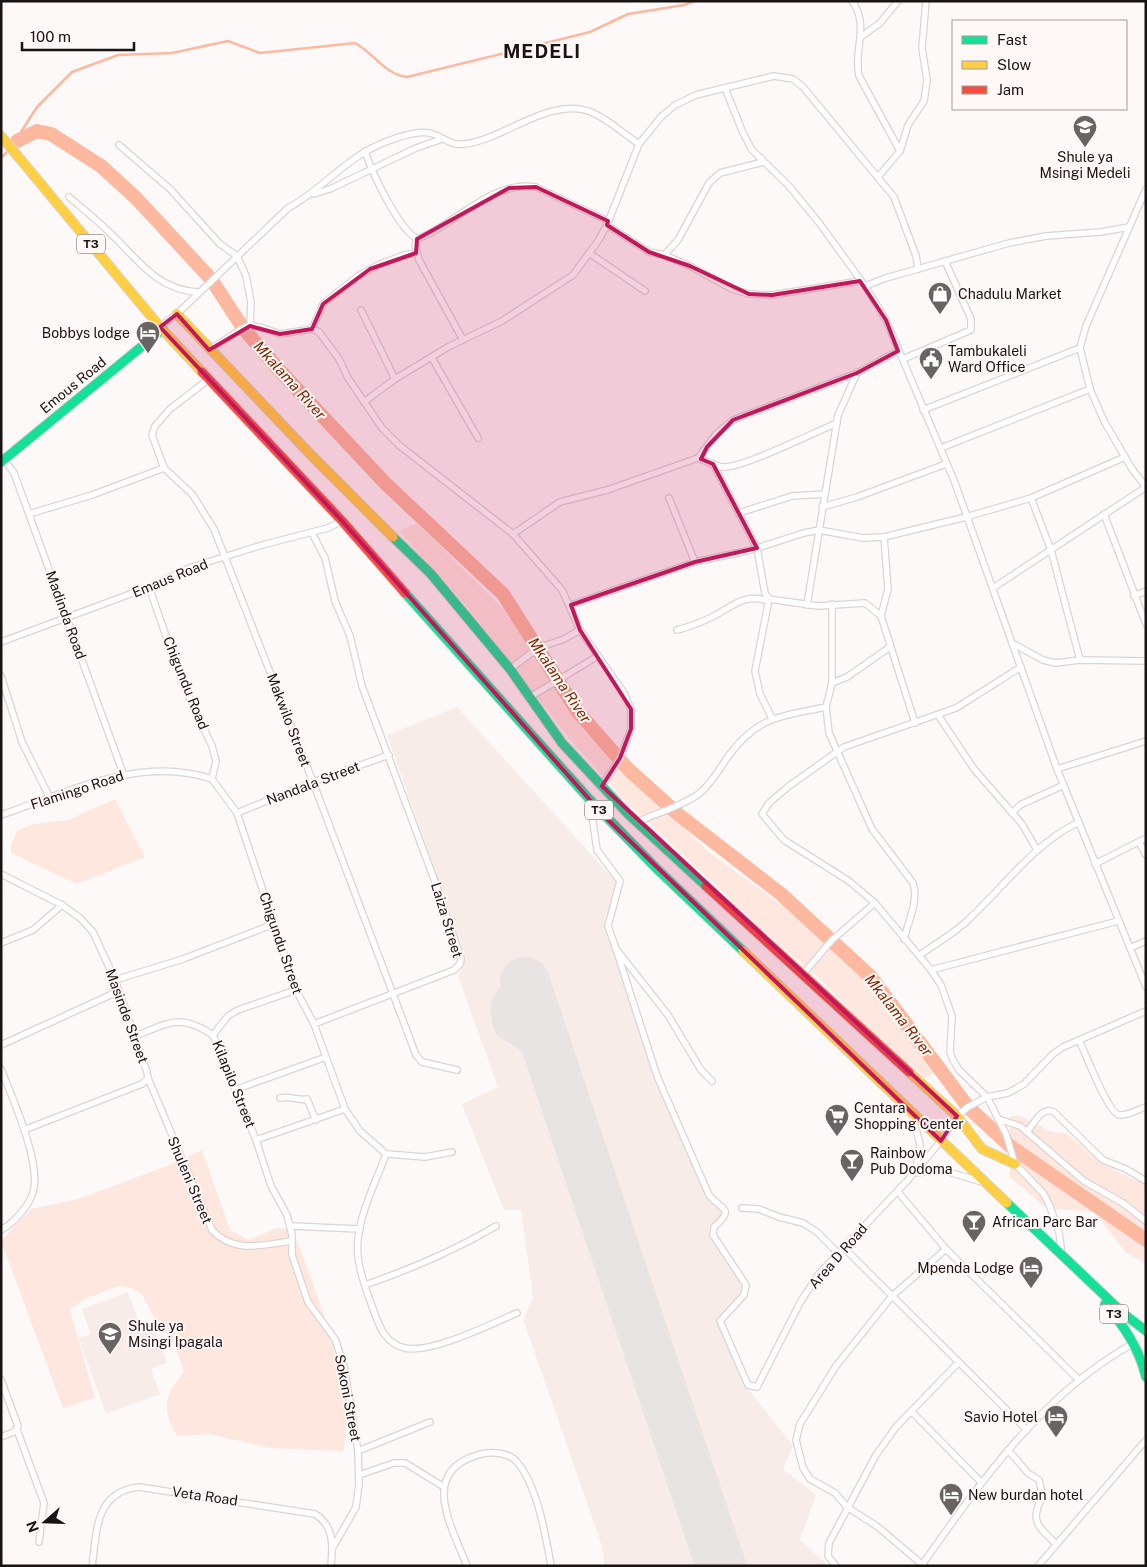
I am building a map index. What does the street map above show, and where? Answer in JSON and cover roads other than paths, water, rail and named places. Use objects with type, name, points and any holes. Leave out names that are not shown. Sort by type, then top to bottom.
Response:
[{"type":"main road","name":"T3","points":[[2,137],[162,328],[342,521],[590,800],[658,869],[941,1141],[1124,1314],[1146,1331]]},
{"type":"main road","points":[[177,314],[209,350],[431,574],[510,669],[562,742],[637,822],[957,1116],[982,1149],[1015,1164]]},
{"type":"main road","name":"Emous Road","points":[[2,460],[162,328]]},
{"type":"main road","name":"T3","points":[[1064,1258],[1127,1329],[1143,1364],[1146,1377]]},
{"type":"street","points":[[852,1],[860,16],[862,36],[856,64],[859,76],[900,151]]},
{"type":"street","points":[[862,36],[880,23],[898,1]]},
{"type":"street","points":[[878,177],[900,151],[908,125],[924,101],[927,80],[922,48],[926,1]]},
{"type":"street","points":[[364,402],[395,379],[462,338],[485,330],[552,290],[573,275],[607,223],[639,144],[661,117],[675,105],[696,95],[774,76],[793,79],[803,87],[894,197],[916,256],[918,269]]},
{"type":"street","points":[[725,88],[743,133],[763,162],[789,186],[820,224],[865,286],[886,320],[923,410],[941,448],[1057,769],[1146,987]]},
{"type":"street","points":[[310,196],[365,151],[414,132],[433,134],[448,143],[464,144],[522,124],[546,113],[583,110],[603,119],[639,144]]},
{"type":"street","points":[[162,328],[288,208],[310,196],[330,189],[416,148],[442,139]]},
{"type":"street","points":[[119,145],[170,189],[220,244],[237,256],[246,276],[251,302],[250,326]]},
{"type":"street","points":[[365,151],[371,170],[401,225],[416,239]]},
{"type":"street","points":[[664,254],[678,240],[709,183],[720,173],[763,162]]},
{"type":"street","points":[[416,239],[438,229],[486,199],[509,188],[525,185],[536,187],[607,223],[649,252],[664,254],[732,288],[749,294],[772,295],[860,281]]},
{"type":"street","points":[[993,588],[1146,487],[1125,457],[1104,421],[1090,389],[1080,348],[1086,326],[1146,189]]},
{"type":"street","points":[[69,197],[108,231],[154,278],[174,288],[198,292]]},
{"type":"street","points":[[865,286],[987,248],[1046,236],[1102,232],[1129,227]]},
{"type":"street","points":[[416,239],[416,254],[462,338]]},
{"type":"street","points":[[589,253],[645,291]]},
{"type":"street","points":[[312,329],[323,304],[358,276],[380,264],[404,255],[416,254]]},
{"type":"street","points":[[903,359],[971,330],[971,319],[946,261]]},
{"type":"street","points":[[361,310],[395,379]]},
{"type":"street","points":[[209,350],[243,328],[250,326],[260,327],[280,334],[312,329],[324,336],[382,428],[400,446],[513,534],[562,590],[571,606],[580,630],[624,693],[631,709],[631,729],[620,758],[602,786]]},
{"type":"street","points":[[923,410],[1080,348]]},
{"type":"street","points":[[513,534],[560,502],[607,490],[698,458],[717,434],[733,420],[857,373],[898,351]]},
{"type":"street","points":[[432,358],[478,438]]},
{"type":"street","points":[[807,605],[838,415],[857,373]]},
{"type":"street","name":"Makwilo Street","points":[[209,379],[170,408],[155,426],[152,435],[153,442],[164,468],[192,494],[214,529],[419,1060],[457,1070]]},
{"type":"street","points":[[941,448],[1090,389]]},
{"type":"street","points":[[698,458],[728,467],[837,423]]},
{"type":"street","points":[[571,606],[695,562],[757,548],[819,530],[863,538],[884,537],[966,517],[1031,498],[1125,457]]},
{"type":"street","name":"Madinda Road","points":[[2,460],[14,473],[68,618],[122,773]]},
{"type":"street","points":[[713,464],[757,548],[768,600],[755,671],[760,694],[772,718]]},
{"type":"street","points":[[822,507],[857,497],[946,464]]},
{"type":"street","points":[[29,514],[92,495],[164,468]]},
{"type":"street","points":[[739,514],[792,496],[825,494]]},
{"type":"street","points":[[670,498],[695,562]]},
{"type":"street","points":[[1031,498],[1051,550],[1080,660]]},
{"type":"street","points":[[1104,514],[1146,624]]},
{"type":"street","name":"Emaus Road","points":[[1,642],[149,587],[189,568],[262,545],[312,533],[342,521]]},
{"type":"street","points":[[312,533],[325,558],[335,601],[350,636],[362,686],[389,755]]},
{"type":"street","points":[[884,537],[888,590],[881,616],[914,723]]},
{"type":"street","name":"Chigundu Road","points":[[149,587],[182,682],[212,746],[216,761],[212,779]]},
{"type":"street","points":[[1134,596],[1146,591]]},
{"type":"street","points":[[677,630],[714,616],[745,598],[759,598],[807,605],[865,603],[881,616]]},
{"type":"street","points":[[832,604],[832,683],[826,707],[829,733],[872,829],[914,883],[916,890],[914,902],[904,939]]},
{"type":"street","points":[[510,669],[538,648],[564,639],[580,630]]},
{"type":"street","points":[[1012,643],[1049,662],[1080,660],[1146,661]]},
{"type":"street","points":[[832,683],[846,677],[890,647]]},
{"type":"street","points":[[530,697],[598,656]]},
{"type":"street","points":[[1021,667],[968,701],[938,715],[837,751],[789,786],[769,803],[762,814],[784,840],[848,881],[874,903],[931,970],[941,985],[952,1016],[950,1052],[953,1060],[959,1070],[987,1097],[1006,1134],[1015,1164],[1043,1193],[1060,1232],[1064,1258]]},
{"type":"street","points":[[1,676],[22,742],[50,798]]},
{"type":"street","points":[[637,822],[692,798],[702,791],[746,734],[772,718],[826,707]]},
{"type":"street","points":[[938,715],[974,768],[1022,824],[1037,850]]},
{"type":"street","points":[[1057,769],[1146,741]]},
{"type":"street","name":"Nandala Street","points":[[237,813],[313,782],[389,755]]},
{"type":"street","name":"Laiza Street","points":[[314,1024],[454,970],[460,964],[461,959],[389,755]]},
{"type":"street","name":"Flamingo Road","points":[[1,815],[122,773],[168,769],[212,779]]},
{"type":"street","name":"Chigundu Street","points":[[212,779],[237,813],[296,990],[314,1024],[345,1109],[360,1131],[386,1154]]},
{"type":"street","points":[[1012,813],[1020,805],[1064,785]]},
{"type":"street","points":[[590,800],[597,850],[620,881],[608,926],[616,949],[668,1015],[701,1070],[712,1081]]},
{"type":"street","points":[[920,955],[965,923],[1037,850],[1057,834],[1079,822]]},
{"type":"street","points":[[1095,864],[1146,838]]},
{"type":"street","points":[[1139,842],[1146,855]]},
{"type":"street","name":"Masinde Street","points":[[1,874],[62,905],[80,918],[93,932],[115,980],[148,1078],[142,1084],[24,1130]]},
{"type":"street","points":[[803,974],[832,940],[874,903]]},
{"type":"street","points":[[1,944],[33,930],[62,905]]},
{"type":"street","points":[[931,970],[1118,921]]},
{"type":"street","points":[[115,980],[183,959],[274,924]]},
{"type":"street","points":[[1130,948],[1146,941]]},
{"type":"street","name":"Area D Road","points":[[616,949],[656,1076],[709,1195],[723,1206],[725,1213],[723,1219],[714,1227],[714,1235],[746,1285],[744,1295],[720,1321],[748,1386],[757,1388],[809,1288],[838,1253],[898,1192],[941,1141],[957,1116]]},
{"type":"street","name":"Kilapilo Street","points":[[256,1140],[237,1088],[213,1035],[223,1021],[238,1010],[296,990]]},
{"type":"street","points":[[1,1045],[119,991]]},
{"type":"street","points":[[957,1116],[968,1107],[987,1097],[1008,1093],[1024,1084],[1053,1054],[1079,1040],[1146,1011]]},
{"type":"street","points":[[135,1036],[182,1020],[191,1022],[213,1035]]},
{"type":"street","points":[[1079,1040],[1099,1085],[1114,1112],[1119,1115],[1146,1107]]},
{"type":"street","points":[[237,1088],[326,1057]]},
{"type":"street","points":[[1,1069],[24,1130],[35,1173],[33,1192],[25,1208],[8,1226],[1,1230]]},
{"type":"street","name":"Shuleni Street","points":[[148,1078],[212,1230],[220,1239],[243,1247],[292,1241]]},
{"type":"street","points":[[280,1098],[292,1096],[302,1100],[308,1099],[316,1120]]},
{"type":"street","points":[[256,1140],[345,1109]]},
{"type":"street","points":[[1027,1132],[1044,1111],[1054,1112],[1103,1160],[1126,1169],[1146,1181]]},
{"type":"street","points":[[911,1112],[920,1138],[920,1150],[914,1173],[942,1170],[986,1183]]},
{"type":"street","points":[[998,1119],[1020,1126],[1084,1181],[1122,1202],[1146,1221]]},
{"type":"street","name":"Sokoni Street","points":[[256,1140],[271,1186],[291,1226],[293,1259],[308,1302],[335,1339],[344,1366],[358,1451],[359,1475],[356,1507],[332,1549]]},
{"type":"street","points":[[452,1152],[425,1157],[386,1154],[360,1229],[358,1255],[365,1285],[380,1330],[390,1341],[405,1348],[433,1345],[517,1313]]},
{"type":"street","points":[[898,1192],[946,1249],[1078,1379]]},
{"type":"street","points":[[742,1208],[760,1209],[779,1217],[803,1223],[816,1232],[838,1253]]},
{"type":"street","points":[[291,1226],[360,1229]]},
{"type":"street","points":[[365,1285],[429,1262],[470,1242],[496,1226]]},
{"type":"street","points":[[844,1247],[1027,1430]]},
{"type":"street","points":[[946,1249],[892,1296],[830,1374],[800,1424],[796,1440],[803,1468],[810,1479],[828,1487],[847,1507],[878,1527],[923,1565],[981,1482],[1027,1430],[1078,1379],[1103,1360],[1134,1343]]},
{"type":"street","points":[[836,1566],[831,1562],[827,1549],[847,1507],[876,1455],[896,1427],[959,1362]]},
{"type":"street","points":[[1,1380],[16,1419],[16,1430],[44,1503],[39,1542]]},
{"type":"street","points":[[911,1411],[981,1482]]},
{"type":"street","points":[[358,1451],[430,1422]]},
{"type":"street","points":[[1,1437],[16,1430]]},
{"type":"street","points":[[1038,1566],[1055,1543],[1146,1440]]},
{"type":"street","points":[[1008,1450],[1028,1473],[1039,1480],[1043,1496],[1036,1508],[1036,1520],[1039,1528],[1055,1543]]},
{"type":"street","points":[[468,1566],[445,1511],[444,1487],[453,1466],[468,1457],[488,1452],[503,1454],[516,1460],[527,1481],[544,1525],[551,1566]]},
{"type":"street","points":[[359,1475],[394,1463],[405,1463],[444,1487]]},
{"type":"street","name":"Veta Road","points":[[92,1566],[99,1519],[103,1508],[117,1493],[140,1487],[315,1514],[326,1523],[330,1530],[331,1566]]},
{"type":"waterway","points":[[12,146],[37,107],[72,72],[118,55],[172,53],[228,41],[260,53],[355,43],[392,72],[407,77],[590,32],[628,14],[684,5],[695,1]]},
{"type":"waterway","name":"Mkalama River","points":[[17,141],[37,131],[51,134],[101,166],[136,198],[211,279],[243,328],[281,372],[385,483],[503,594],[578,712],[628,769],[679,815],[781,894],[871,977],[968,1107],[1010,1146],[1146,1240]]},
{"type":"waterway","points":[[1,158],[9,150]]},
{"type":"place","name":"Shule ya Msingi Medeli","points":[[1085,148]]},
{"type":"place","name":"Chadulu Market","points":[[940,315]]},
{"type":"place","name":"Bobbys lodge","points":[[148,354]]},
{"type":"place","name":"Tambukaleli Ward Office","points":[[931,380]]},
{"type":"place","name":"Centara Shopping Center","points":[[837,1137]]},
{"type":"place","name":"Rainbow Pub Dodoma","points":[[852,1182]]},
{"type":"place","name":"African Parc Bar","points":[[974,1243]]},
{"type":"place","name":"Mpenda Lodge","points":[[1031,1289]]},
{"type":"place","name":"Shule ya Msingi Ipagala","points":[[110,1355]]},
{"type":"place","name":"Savio Hotel","points":[[1056,1438]]},
{"type":"place","name":"New burdan hotel","points":[[951,1516]]},
{"type":"district","name":"MEDELI","points":[[542,51]]}]
